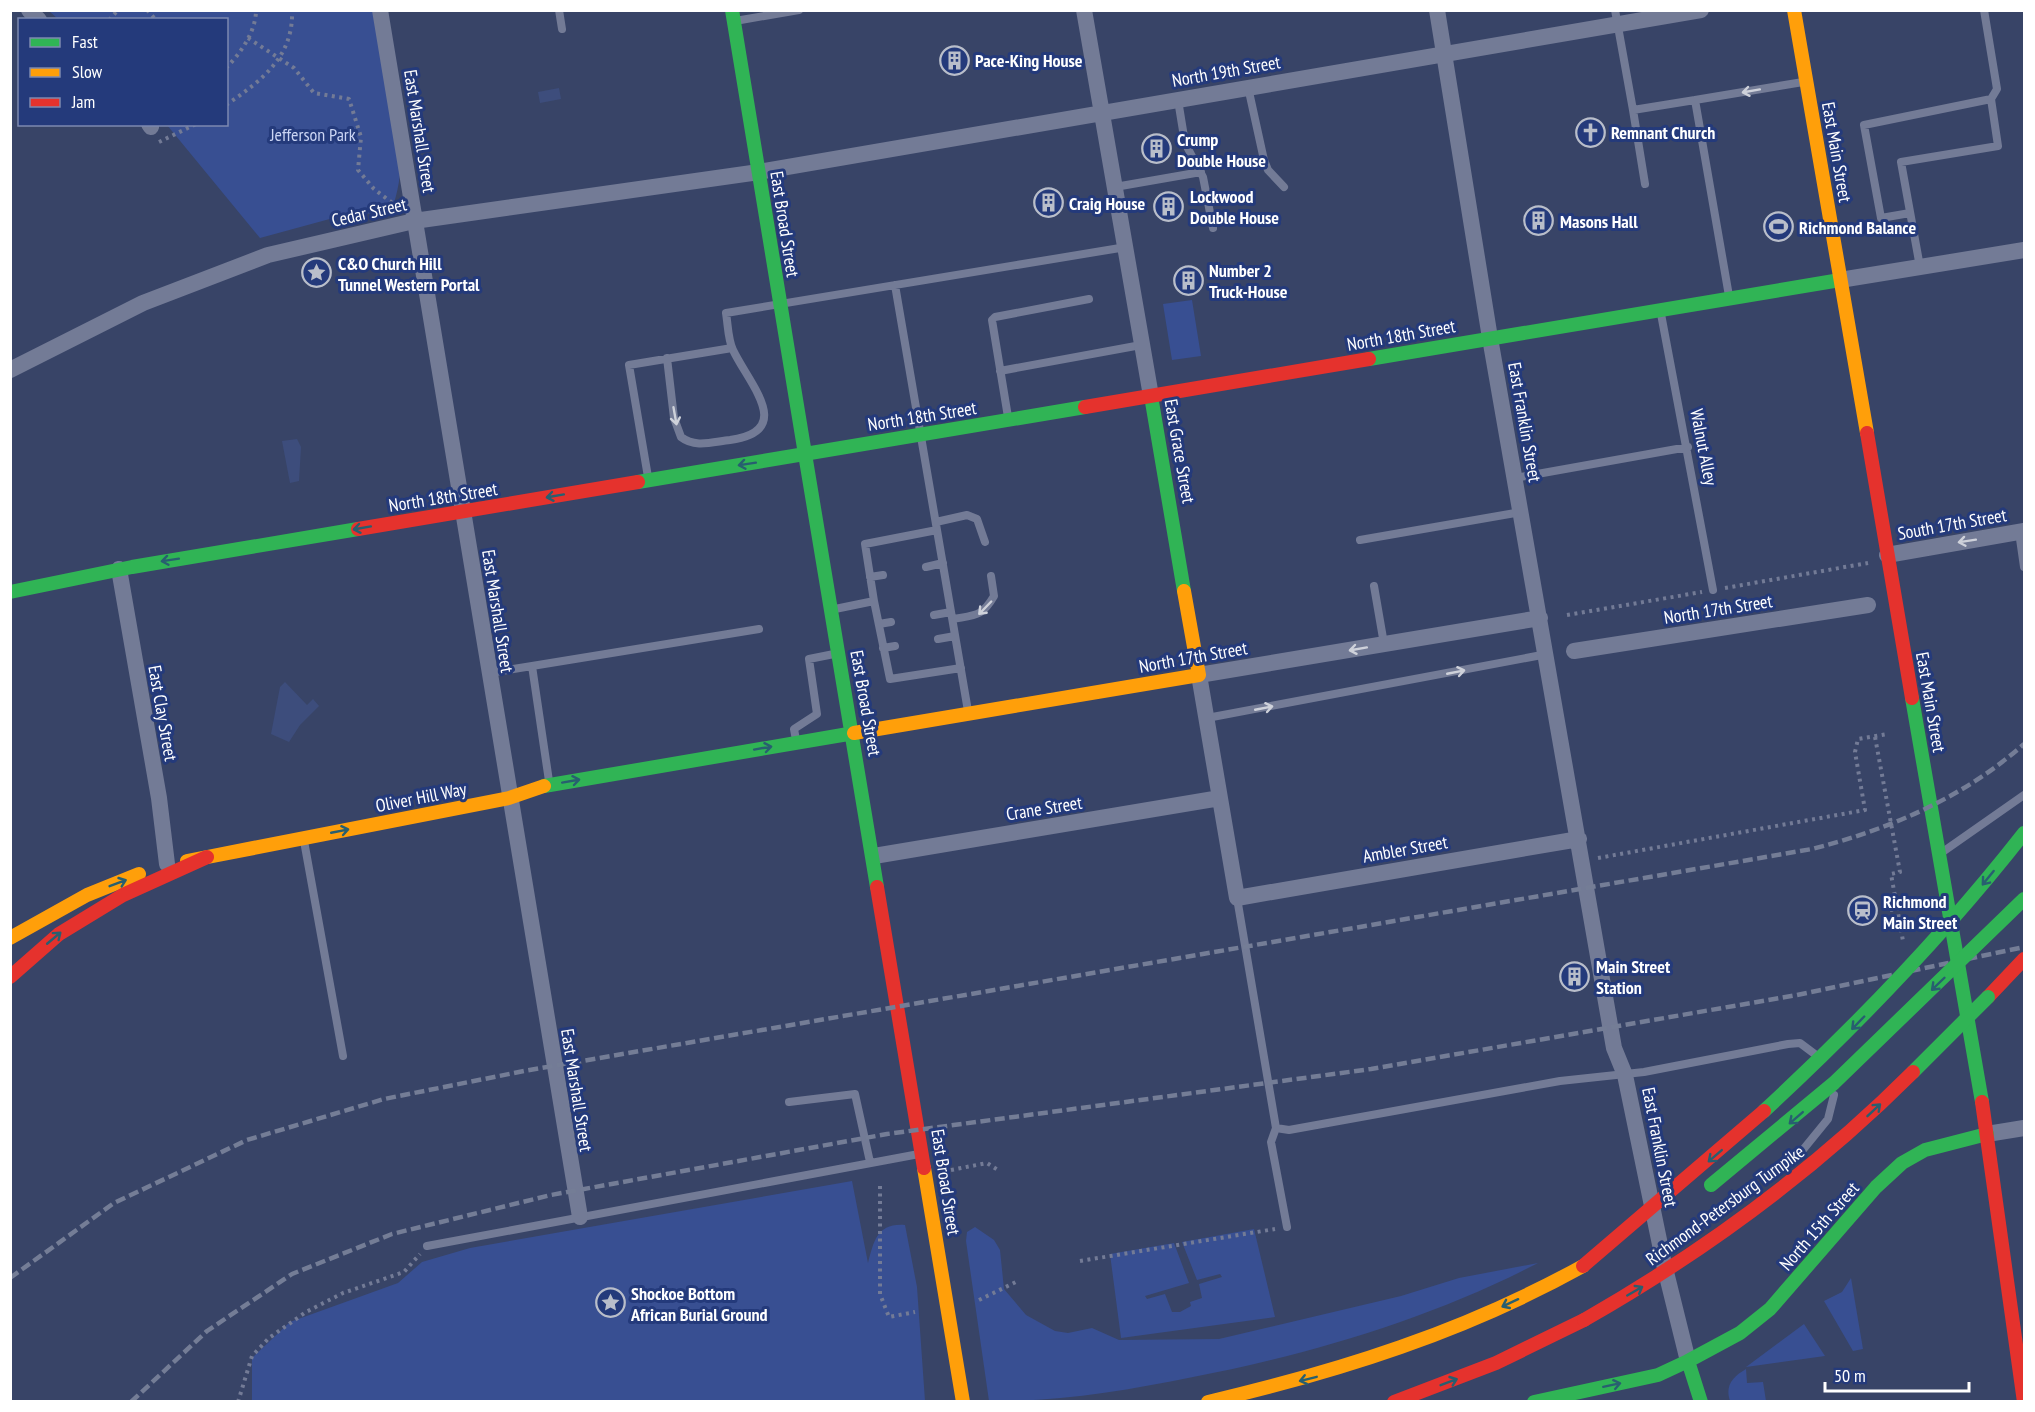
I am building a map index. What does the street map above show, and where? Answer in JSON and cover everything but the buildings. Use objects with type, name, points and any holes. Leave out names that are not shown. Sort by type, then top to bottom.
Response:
[{"type":"main road","name":"East Main Street","points":[[1794,10],[1987,1134],[2024,1401]]},
{"type":"main road","name":"East Broad Street","points":[[733,16],[779,304],[874,856],[963,1400]]},
{"type":"main road","name":"North 18th Street","points":[[10,592],[119,569],[1840,280]]},
{"type":"main road","name":"East Grace Street","points":[[1151,396],[1199,675]]},
{"type":"main road","name":"North 17th Street","points":[[853,733],[1199,675]]},
{"type":"main road","name":"Oliver Hill Way","points":[[12,934],[87,895],[167,864],[509,798],[549,784],[853,733]]},
{"type":"main road","points":[[1583,1266],[1793,1088],[1857,1024],[1967,905],[2025,833]]},
{"type":"main road","points":[[10,977],[58,934],[123,895],[207,858]]},
{"type":"main road","name":"Richmond-Petersburg Turnpike","points":[[1700,1193],[1778,1134],[1832,1086],[2025,899]]},
{"type":"main road","name":"Richmond-Petersburg Turnpike","points":[[1394,1401],[1496,1363],[1584,1320],[1690,1257],[1821,1158],[1878,1107],[2025,959]]},
{"type":"main road","points":[[1988,997],[2025,967]]},
{"type":"main road","name":"North 15th Street","points":[[1534,1401],[1658,1375],[1740,1333],[1770,1309],[1876,1187],[1902,1163],[1925,1150],[1987,1134]]},
{"type":"main road","name":"Richmond-Petersburg Turnpike","points":[[1208,1401],[1313,1378],[1401,1350],[1446,1332],[1563,1278],[1665,1216]]},
{"type":"main road","name":"East Franklin Street","points":[[1688,1361],[1701,1401]]},
{"type":"street","name":"East Marshall Street","points":[[380,10],[580,1217]]},
{"type":"street","name":"East Grace Street","points":[[1084,10],[1151,396]]},
{"type":"street","name":"East Franklin Street","points":[[1437,10],[1490,338],[1614,1048],[1626,1075],[1664,1264],[1688,1361]]},
{"type":"street","name":"North 19th Street","points":[[759,172],[1444,53],[1616,18],[1701,10]]},
{"type":"street","name":"Cedar Street","points":[[10,370],[143,303],[268,255],[414,221],[759,172]]},
{"type":"street","points":[[1840,280],[2025,250]]},
{"type":"street","name":"South 17th Street","points":[[1887,555],[2022,532]]},
{"type":"street","name":"East Clay Street","points":[[119,569],[159,798],[167,864]]},
{"type":"street","name":"North 17th Street","points":[[1574,651],[1868,605]]},
{"type":"street","name":"North 17th Street","points":[[1199,675],[1540,618]]},
{"type":"street","name":"East Grace Street","points":[[1199,675],[1237,898]]},
{"type":"street","name":"Crane Street","points":[[874,856],[1220,798]]},
{"type":"street","name":"Ambler Street","points":[[1237,898],[1579,839]]},
{"type":"street","points":[[1987,1134],[2025,1128]]},
{"type":"lane","points":[[559,10],[562,29]]},
{"type":"lane","points":[[733,16],[799,10]]},
{"type":"lane","points":[[1920,267],[1901,162],[1998,146],[1991,99],[1997,89],[1984,10]]},
{"type":"lane","points":[[1616,18],[1646,184]]},
{"type":"lane","points":[[1633,110],[1806,82]]},
{"type":"lane","points":[[1248,87],[1264,160],[1268,170],[1284,187]]},
{"type":"lane","points":[[1178,99],[1185,143],[1200,172],[1213,228]]},
{"type":"lane","points":[[1910,213],[1881,218],[1864,124],[1991,99]]},
{"type":"lane","points":[[1695,100],[1729,299]]},
{"type":"lane","points":[[1115,187],[1200,172]]},
{"type":"lane","points":[[667,358],[674,418],[681,437],[695,444],[747,437],[757,433],[764,421],[764,409],[732,348],[726,313],[1126,246]]},
{"type":"lane","points":[[895,285],[969,714]]},
{"type":"lane","points":[[1008,420],[992,325],[995,317],[1089,299]]},
{"type":"lane","name":"Walnut Alley","points":[[1660,311],[1688,447],[1713,590]]},
{"type":"lane","points":[[1000,371],[1141,345]]},
{"type":"lane","points":[[649,480],[629,365],[732,348]]},
{"type":"lane","points":[[1515,478],[1688,447]]},
{"type":"lane","points":[[1360,540],[1521,512]]},
{"type":"lane","points":[[961,668],[890,679],[865,544],[937,526],[967,515],[977,519],[985,542]]},
{"type":"lane","points":[[2022,532],[2025,567]]},
{"type":"lane","points":[[926,567],[943,563]]},
{"type":"lane","points":[[870,577],[883,575]]},
{"type":"lane","points":[[934,615],[978,615],[986,610],[994,596],[991,576]]},
{"type":"lane","points":[[1374,586],[1384,644]]},
{"type":"lane","points":[[831,609],[874,601]]},
{"type":"lane","points":[[879,624],[891,622]]},
{"type":"lane","points":[[489,673],[759,629]]},
{"type":"lane","points":[[938,639],[956,636]]},
{"type":"lane","points":[[883,648],[895,646]]},
{"type":"lane","points":[[796,743],[794,729],[817,714],[809,659],[839,653]]},
{"type":"lane","points":[[1207,718],[1546,654]]},
{"type":"lane","points":[[532,666],[549,784]]},
{"type":"lane","points":[[1939,854],[2025,795]]},
{"type":"lane","points":[[304,839],[344,1056]]},
{"type":"lane","points":[[1237,898],[1276,1128],[1271,1142],[1287,1227]]},
{"type":"lane","points":[[1276,1128],[1289,1130],[1560,1082],[1626,1075],[1800,1043],[1809,1047],[1829,1070],[1834,1099],[1828,1119],[1809,1146],[1785,1171]]},
{"type":"lane","points":[[789,1102],[855,1094],[870,1162]]},
{"type":"lane","points":[[427,1246],[923,1153]]},
{"type":"lane","points":[[1664,1264],[1737,1215],[1776,1180]]},
{"type":"path","points":[[228,65],[248,38],[256,20],[256,10]]},
{"type":"path","points":[[228,104],[253,86],[281,58],[292,30],[292,10]]},
{"type":"path","points":[[248,38],[294,68],[314,93],[350,99],[361,137],[358,170],[374,189]]},
{"type":"path","points":[[149,131],[165,141],[192,126]]},
{"type":"path","points":[[1582,861],[1865,810],[1856,752],[1858,739],[1888,734]]},
{"type":"path","points":[[1875,736],[1900,872],[1891,874],[1905,950]]},
{"type":"path","points":[[1890,910],[1919,905]]},
{"type":"path","points":[[951,1170],[987,1163],[998,1170]]},
{"type":"path","points":[[880,1186],[880,1294],[890,1317],[915,1312]]},
{"type":"path","points":[[1080,1261],[1287,1227]]},
{"type":"path","points":[[238,1401],[252,1356],[269,1338],[306,1312],[343,1293],[404,1272],[427,1246]]},
{"type":"path","points":[[979,1300],[1018,1281]]},
{"type":"green space","name":"Jefferson Park","points":[[49,11],[380,11],[401,138],[398,188],[391,211],[337,217],[260,238],[168,126],[228,126],[228,18],[57,18]]},
{"type":"green space","points":[[1192,300],[1201,356],[1172,360],[1163,304]]},
{"type":"green space","name":"Shockoe Bottom African Burial Ground","points":[[852,1181],[868,1263],[878,1235],[888,1227],[905,1225],[917,1287],[925,1401],[252,1401],[252,1358],[290,1322],[398,1283],[422,1262],[470,1248]]},
{"type":"green space","points":[[975,1227],[994,1240],[1000,1250],[1004,1289],[1026,1315],[1055,1331],[1068,1333],[1092,1328],[1119,1340],[1219,1339],[1401,1296],[1459,1278],[1538,1263],[1497,1283],[1412,1318],[1326,1346],[1237,1368],[1117,1391],[1041,1400],[989,1401],[966,1241],[967,1232]]},
{"type":"green space","points":[[1254,1229],[1275,1317],[1121,1338],[1110,1254],[1174,1243],[1189,1283],[1145,1296],[1147,1299],[1165,1294],[1172,1312],[1180,1312],[1191,1306],[1190,1302],[1202,1298],[1199,1284],[1222,1277],[1220,1274],[1197,1280],[1182,1242]]},
{"type":"green space","points":[[1851,1278],[1863,1349],[1853,1351],[1824,1301],[1842,1292]]},
{"type":"green space","points":[[1804,1324],[1825,1356],[1746,1367]]},
{"type":"green space","points":[[1746,1369],[1747,1383],[1763,1382],[1766,1401],[1730,1401],[1728,1391],[1731,1382]]},
{"type":"shaded area","points":[[559,88],[561,99],[540,103],[538,92]]},
{"type":"shaded area","points":[[297,439],[301,447],[299,481],[290,483],[282,441]]},
{"type":"shaded area","points":[[285,682],[307,705],[313,699],[319,706],[300,725],[289,742],[271,734],[280,687]]},
{"type":"railway","points":[[10,1278],[114,1203],[247,1140],[384,1099],[524,1071],[1812,849],[1869,832],[1951,796],[2001,763],[2024,744]]},
{"type":"railway","points":[[131,1402],[207,1331],[292,1274],[392,1234],[551,1195],[887,1134],[1371,1069],[1797,995],[2024,947]]},
{"type":"traffic: fast","points":[[732,10],[805,454]]},
{"type":"traffic: fast","points":[[1369,359],[1840,280]]},
{"type":"traffic: fast","points":[[1151,396],[1184,591]]},
{"type":"traffic: fast","points":[[638,482],[1085,407]]},
{"type":"traffic: fast","points":[[805,454],[877,887]]},
{"type":"traffic: fast","points":[[10,592],[132,567],[358,529]]},
{"type":"traffic: fast","points":[[1912,698],[1982,1102]]},
{"type":"traffic: fast","points":[[544,786],[854,733]]},
{"type":"traffic: fast","points":[[1764,1111],[1900,977],[1963,907],[2024,833]]},
{"type":"traffic: fast","points":[[1711,1185],[1834,1083],[2024,899]]},
{"type":"traffic: fast","points":[[1913,1072],[1988,997]]},
{"type":"traffic: fast","points":[[1688,1361],[1740,1333],[1770,1309],[1876,1187],[1902,1163],[1925,1150],[1987,1134]]},
{"type":"traffic: fast","points":[[1688,1361],[1701,1402]]},
{"type":"traffic: fast","points":[[1534,1402],[1658,1375],[1688,1361]]},
{"type":"traffic: slow","points":[[1794,10],[1867,433]]},
{"type":"traffic: slow","points":[[854,733],[1199,675],[1184,591]]},
{"type":"traffic: slow","points":[[187,861],[509,798],[544,786]]},
{"type":"traffic: slow","points":[[10,938],[87,895],[139,874]]},
{"type":"traffic: slow","points":[[924,1168],[963,1402]]},
{"type":"traffic: slow","points":[[1208,1402],[1353,1363],[1447,1330],[1538,1290],[1583,1266]]},
{"type":"traffic: jam","points":[[1085,407],[1369,359]]},
{"type":"traffic: jam","points":[[1867,433],[1912,698]]},
{"type":"traffic: jam","points":[[358,529],[638,482]]},
{"type":"traffic: jam","points":[[10,977],[59,934],[123,895],[207,857]]},
{"type":"traffic: jam","points":[[877,887],[924,1168]]},
{"type":"traffic: jam","points":[[1988,997],[2024,959]]},
{"type":"traffic: jam","points":[[1584,1320],[1673,1266],[1757,1207],[1837,1142],[1913,1072]]},
{"type":"traffic: jam","points":[[1982,1102],[2024,1402]]},
{"type":"traffic: jam","points":[[1583,1266],[1764,1111]]},
{"type":"traffic: jam","points":[[1394,1402],[1496,1363],[1584,1320]]},
{"type":"place","name":"Pace-King House","points":[[954,60]]},
{"type":"place","name":"Remnant Church","points":[[1590,132]]},
{"type":"place","name":"Crump Double House","points":[[1156,149]]},
{"type":"place","name":"Craig House","points":[[1048,203]]},
{"type":"place","name":"Lockwood Double House","points":[[1169,206]]},
{"type":"place","name":"Masons Hall","points":[[1539,221]]},
{"type":"place","name":"Richmond Balance","points":[[1778,227]]},
{"type":"place","name":"C&O Church Hill Tunnel Western Portal","points":[[317,273]]},
{"type":"place","name":"Number 2 Truck-House","points":[[1188,280]]},
{"type":"place","name":"Richmond Main Street","points":[[1862,911]]},
{"type":"place","name":"Main Street Station","points":[[1575,976]]},
{"type":"place","name":"Shockoe Bottom African Burial Ground","points":[[610,1303]]}]
